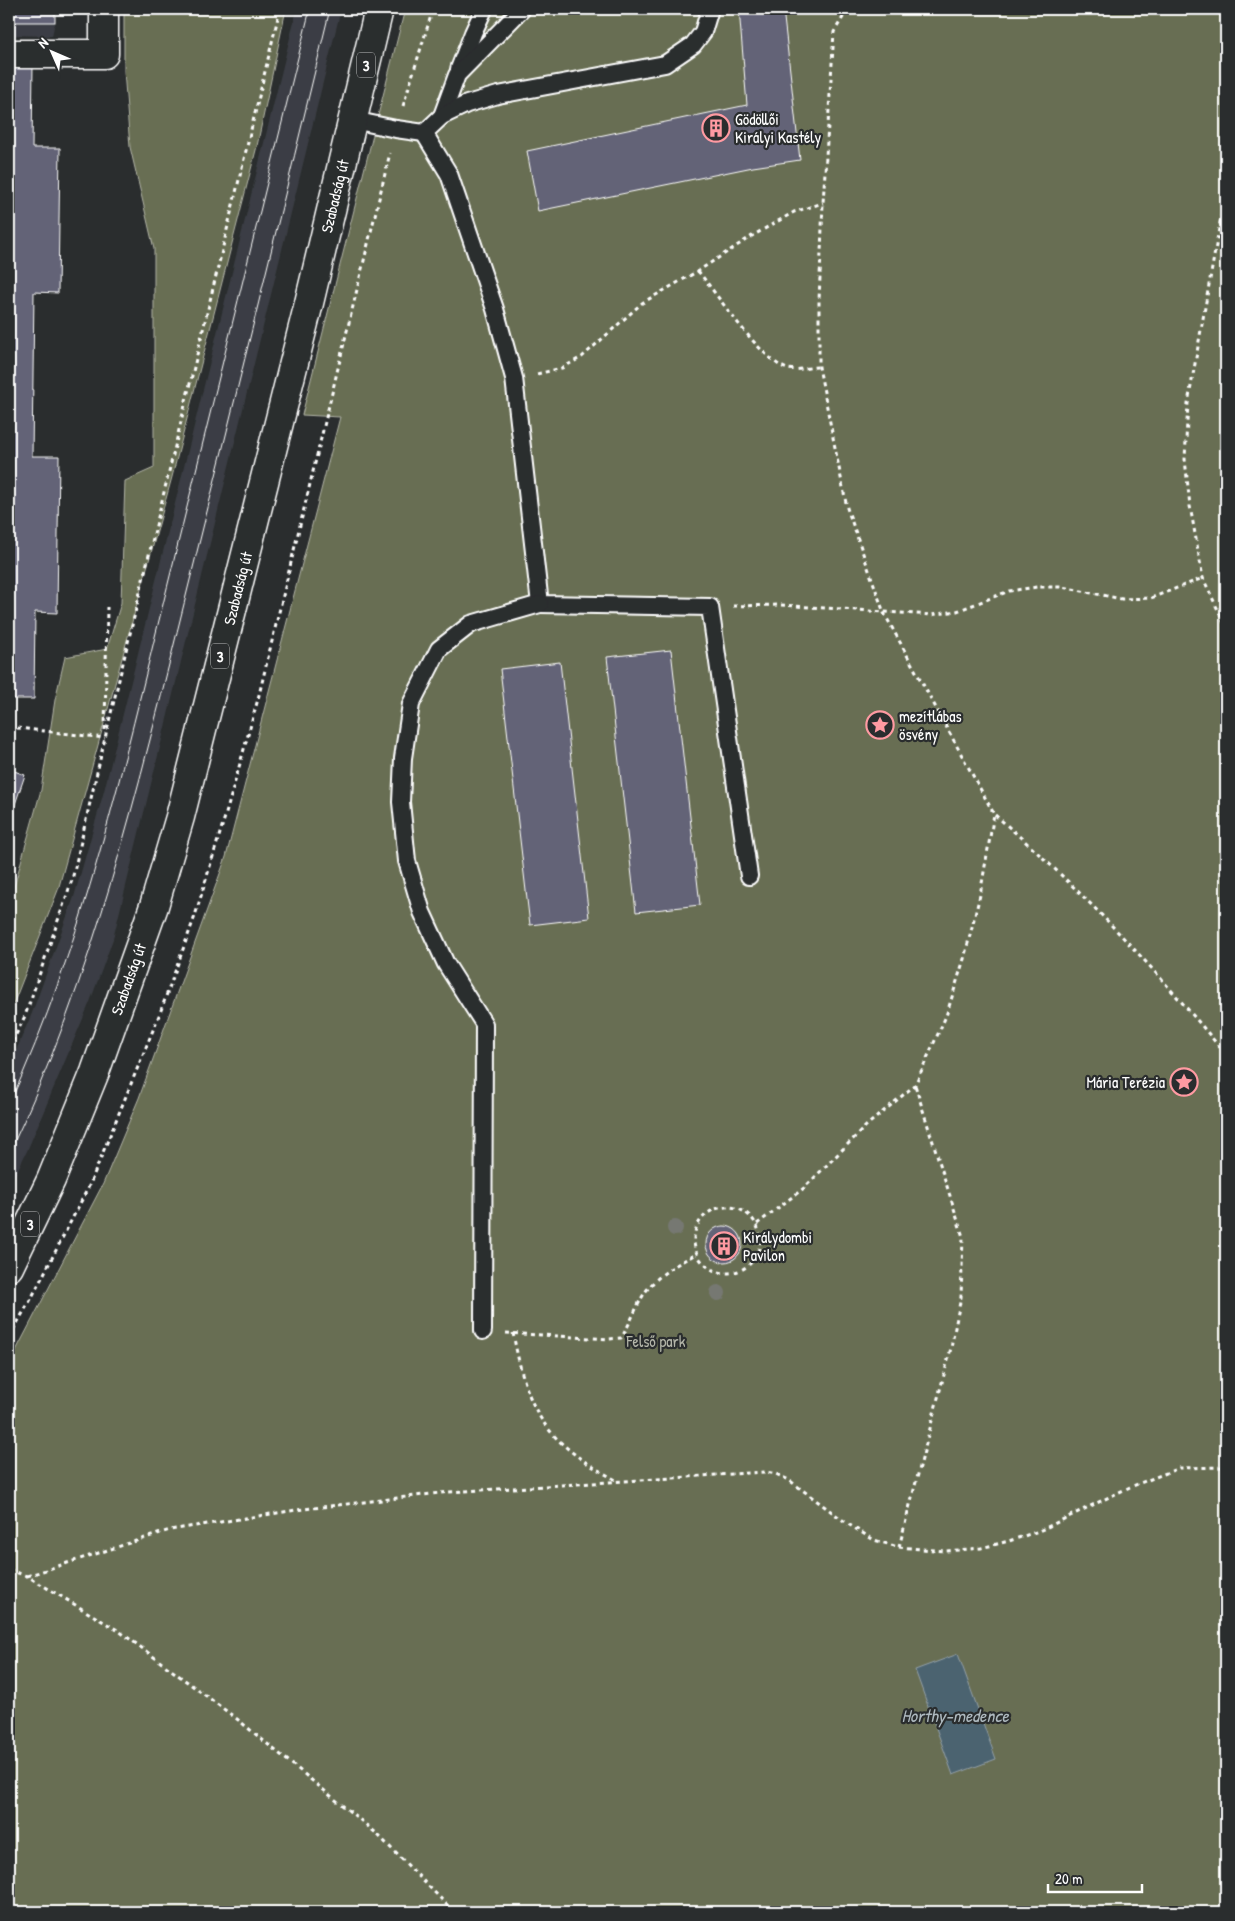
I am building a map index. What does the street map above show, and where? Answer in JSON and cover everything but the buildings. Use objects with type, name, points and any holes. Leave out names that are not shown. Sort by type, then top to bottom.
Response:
[{"type":"main road","points":[[9,54],[104,54],[104,9]]},
{"type":"main road","name":"Szabadság út","points":[[9,1267],[62,1153],[98,1063],[154,906],[180,817],[379,9]]},
{"type":"lane","points":[[442,116],[484,9]]},
{"type":"lane","points":[[457,75],[522,9]]},
{"type":"lane","points":[[424,133],[442,116],[467,104],[498,94],[665,64],[693,45],[703,32],[710,9]]},
{"type":"lane","points":[[353,120],[424,133]]},
{"type":"lane","points":[[424,133],[449,174],[495,309],[514,378],[540,604]]},
{"type":"lane","points":[[482,1331],[484,1024],[446,964],[422,912],[407,861],[401,802],[403,758],[411,704],[439,649],[471,624],[540,604],[710,607],[749,876]]},
{"type":"path","points":[[9,1049],[24,1016],[72,880],[280,9]]},
{"type":"path","points":[[396,129],[433,9]]},
{"type":"path","points":[[848,9],[834,32],[823,203],[818,367],[848,508],[884,612],[994,814],[1030,845],[1148,963],[1226,1055]]},
{"type":"path","points":[[1226,189],[1188,403],[1185,458],[1190,506],[1203,578],[1226,627]]},
{"type":"path","points":[[514,378],[546,373],[562,368],[582,357],[642,303],[794,212],[823,203]]},
{"type":"path","points":[[698,271],[752,340],[772,360],[788,369],[818,367]]},
{"type":"path","points":[[710,607],[780,604],[931,615],[957,611],[1009,591],[1037,587],[1062,587],[1122,599],[1151,598],[1203,578]]},
{"type":"path","points":[[105,738],[107,607]]},
{"type":"path","points":[[9,727],[105,738]]},
{"type":"path","points":[[757,1224],[804,1188],[866,1126],[915,1085],[946,1016],[964,959],[980,895],[994,814]]},
{"type":"path","points":[[898,1547],[951,1348],[961,1297],[963,1236],[915,1085]]},
{"type":"path","points":[[729,1206],[746,1212],[757,1224],[761,1239],[758,1254],[749,1267],[734,1274],[719,1274],[705,1266],[696,1254],[693,1236],[700,1221],[713,1210],[729,1206]]},
{"type":"path","points":[[482,1331],[609,1339],[621,1338],[642,1297],[652,1284],[665,1272],[696,1254]]},
{"type":"path","points":[[513,1334],[521,1372],[530,1398],[544,1426],[589,1466],[616,1480]]},
{"type":"path","points":[[26,1576],[170,1530],[296,1510],[449,1492],[766,1472],[789,1480],[874,1540],[898,1547],[946,1551],[980,1548],[1039,1531],[1130,1487],[1179,1468],[1226,1467]]},
{"type":"path","points":[[9,1570],[26,1576],[119,1632],[237,1719],[376,1833],[454,1912]]},
{"type":"shaded area","points":[[9,9],[55,9],[52,36],[9,35]]},
{"type":"shaded area","points":[[297,9],[341,9],[113,939],[90,1002],[27,1151],[9,1187],[9,1067],[32,1013],[74,897],[104,791]]},
{"type":"green space","points":[[124,9],[286,9],[257,146],[172,477],[58,890],[9,1015],[9,905],[41,790],[55,700],[65,657],[107,649],[121,603],[125,481],[154,468],[154,249],[130,147],[124,71]]},
{"type":"green space","name":"Felső park","points":[[405,9],[1226,9],[1226,1912],[9,1912],[9,1364],[103,1184],[139,1098],[226,857],[340,417],[302,415]]},
{"type":"water","name":"Horthy-medence","points":[[958,1654],[996,1759],[953,1775],[915,1670]]},
{"type":"tram line","points":[[9,1105],[36,1043],[59,981],[100,853],[134,723],[310,9]]},
{"type":"tram line","points":[[9,1153],[39,1086],[66,1018],[90,949],[132,809],[223,449],[330,9]]},
{"type":"place","name":"Gödöllői Királyi Kastély","points":[[716,128]]},
{"type":"place","name":"mezítlábas ösvény","points":[[880,725]]},
{"type":"place","name":"Mária Terézia","points":[[1184,1082]]},
{"type":"place","name":"Királydombi Pavilon","points":[[724,1246]]}]
